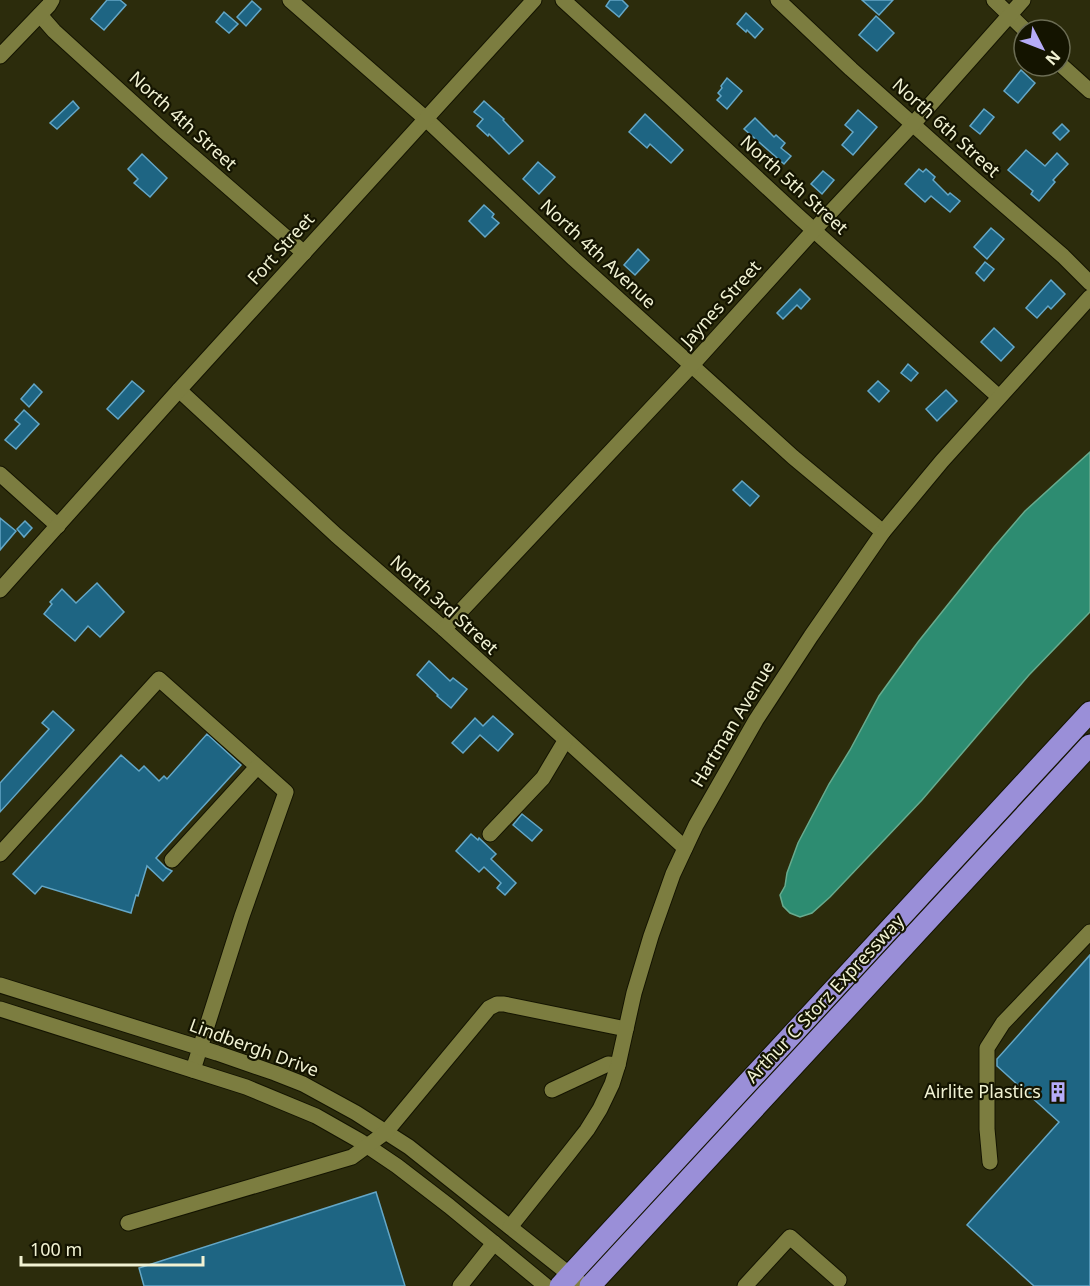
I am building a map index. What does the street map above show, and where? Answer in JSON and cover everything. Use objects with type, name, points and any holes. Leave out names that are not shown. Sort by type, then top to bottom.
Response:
[{"type":"highway","name":"Arthur C Storz Expressway","points":[[571,1282],[1090,712]]},
{"type":"highway","name":"Arthur C Storz Expressway","points":[[590,1286],[1090,745]]},
{"type":"street","points":[[0,56],[52,0]]},
{"type":"street","name":"North 4th Avenue","points":[[291,0],[426,119],[574,259],[793,457],[883,532]]},
{"type":"street","name":"Fort Street","points":[[0,590],[534,0]]},
{"type":"street","name":"North 5th Street","points":[[563,0],[999,397]]},
{"type":"street","name":"North 6th Street","points":[[778,0],[851,69],[1063,256],[1090,283]]},
{"type":"street","points":[[994,0],[1013,18]]},
{"type":"street","name":"Jaynes Street","points":[[444,629],[692,365],[913,124],[1023,0]]},
{"type":"street","name":"North 4th Street","points":[[40,15],[54,31],[165,132],[303,253]]},
{"type":"street","points":[[1072,75],[1090,91]]},
{"type":"street","name":"Hartman Avenue","points":[[510,1227],[587,1130],[600,1109],[618,1065],[634,993],[673,874],[721,779],[756,720],[883,532],[942,461],[1090,297]]},
{"type":"street","name":"North 3rd Street","points":[[179,390],[336,535],[444,629],[685,848]]},
{"type":"street","points":[[0,474],[58,526]]},
{"type":"street","points":[[0,854],[159,680],[286,792],[242,916],[193,1070]]},
{"type":"street","points":[[490,834],[543,778],[565,741]]},
{"type":"street","points":[[172,860],[256,766]]},
{"type":"street","points":[[990,1162],[987,1129],[987,1048],[1003,1023],[1090,932]]},
{"type":"street","name":"Lindbergh Drive","points":[[0,985],[248,1062],[303,1084],[356,1113],[434,1166],[510,1227],[571,1282]]},
{"type":"street","points":[[128,1223],[347,1159],[386,1132],[489,1008],[497,1004],[626,1029]]},
{"type":"street","points":[[0,1009],[246,1087],[316,1116],[367,1145],[396,1166],[546,1286]]},
{"type":"street","points":[[552,1090],[608,1064],[618,1065]]},
{"type":"street","points":[[745,1286],[790,1237],[839,1280]]},
{"type":"street","points":[[460,1286],[494,1243]]},
{"type":"shaded area","points":[[1090,452],[1090,612],[1029,675],[922,800],[830,897],[812,913],[800,917],[790,913],[783,906],[780,895],[798,843],[879,696],[918,642],[1025,511]]},
{"type":"building","points":[[107,0],[120,0],[126,5],[104,30],[91,19]]},
{"type":"building","points":[[610,0],[622,0],[628,6],[619,17],[606,6]]},
{"type":"building","points":[[862,0],[893,0],[879,15]]},
{"type":"building","points":[[252,1],[261,9],[246,26],[237,17]]},
{"type":"building","points":[[224,12],[238,24],[229,33],[216,22]]},
{"type":"building","points":[[746,13],[763,29],[755,38],[737,24]]},
{"type":"building","points":[[876,16],[894,33],[877,51],[859,35]]},
{"type":"building","points":[[727,78],[742,91],[727,109],[717,100],[721,96],[718,93],[721,86]]},
{"type":"building","points":[[1015,78],[1030,78],[1035,83],[1018,103],[1004,91]]},
{"type":"building","points":[[73,101],[79,108],[57,129],[50,123]]},
{"type":"building","points":[[484,101],[523,141],[509,154],[489,134],[488,136],[477,126],[483,119],[474,112]]},
{"type":"building","points":[[984,109],[994,117],[980,134],[970,126]]},
{"type":"building","points":[[858,110],[877,127],[853,155],[842,145],[853,132],[845,125]]},
{"type":"building","points":[[645,114],[683,150],[671,163],[650,144],[647,148],[629,132]]},
{"type":"building","points":[[755,118],[774,137],[776,135],[785,143],[781,148],[791,156],[784,164],[744,129]]},
{"type":"building","points":[[1062,124],[1069,131],[1060,140],[1053,133]]},
{"type":"building","points":[[1026,150],[1045,166],[1057,153],[1068,164],[1053,180],[1055,182],[1039,201],[1031,194],[1033,191],[1008,170]]},
{"type":"building","points":[[142,154],[167,178],[150,197],[134,183],[138,179],[128,169]]},
{"type":"building","points":[[538,162],[555,177],[539,194],[523,179]]},
{"type":"building","points":[[919,169],[923,172],[926,169],[948,195],[950,193],[960,201],[950,212],[931,196],[925,202],[905,184]]},
{"type":"building","points":[[823,171],[834,180],[822,194],[811,184]]},
{"type":"building","points":[[484,205],[494,214],[492,217],[499,223],[485,237],[469,221]]},
{"type":"building","points":[[991,228],[1004,239],[987,259],[974,247]]},
{"type":"building","points":[[638,249],[649,260],[635,275],[624,265]]},
{"type":"building","points":[[985,262],[994,269],[984,281],[976,273]]},
{"type":"building","points":[[1051,280],[1065,294],[1051,309],[1048,306],[1037,318],[1026,308]]},
{"type":"building","points":[[800,289],[810,299],[801,309],[797,305],[783,319],[777,313]]},
{"type":"building","points":[[994,328],[1014,347],[1001,361],[981,342]]},
{"type":"building","points":[[908,364],[918,373],[911,381],[901,373]]},
{"type":"building","points":[[132,381],[144,391],[118,419],[107,409]]},
{"type":"building","points":[[878,381],[889,391],[879,402],[868,391]]},
{"type":"building","points":[[34,384],[42,392],[29,407],[21,399]]},
{"type":"building","points":[[946,390],[957,401],[937,421],[926,409]]},
{"type":"building","points":[[24,410],[39,424],[16,449],[5,440],[20,424],[15,420]]},
{"type":"building","points":[[742,481],[759,496],[750,506],[733,490]]},
{"type":"building","points":[[0,518],[16,531],[0,550]]},
{"type":"building","points":[[25,521],[32,528],[24,537],[17,529]]},
{"type":"building","points":[[97,583],[124,612],[100,637],[88,626],[75,641],[44,614],[52,604],[50,602],[62,589],[76,603]]},
{"type":"building","points":[[429,661],[450,681],[453,678],[467,689],[451,708],[417,675]]},
{"type":"building","points":[[53,711],[74,730],[0,812],[0,783],[49,729],[42,723]]},
{"type":"building","points":[[493,716],[513,734],[498,751],[480,735],[463,753],[452,743],[475,718],[483,726]]},
{"type":"building","points":[[207,734],[241,765],[156,858],[172,871],[163,881],[147,866],[131,913],[42,886],[35,894],[13,874],[121,755],[139,771],[144,766],[159,781],[164,776],[167,779]]},
{"type":"building","points":[[522,814],[542,830],[532,841],[513,825]]},
{"type":"building","points":[[471,834],[478,840],[479,838],[496,854],[491,859],[516,883],[505,895],[497,888],[501,883],[484,867],[479,872],[456,851]]},
{"type":"building","name":"Airlite Plastics","points":[[1090,955],[1090,1286],[1034,1286],[967,1225],[1059,1122],[997,1066],[997,1059]]},
{"type":"building","points":[[376,1192],[405,1286],[144,1286],[139,1268]]},
{"type":"place","name":"Airlite Plastics","points":[[1058,1092]]}]
